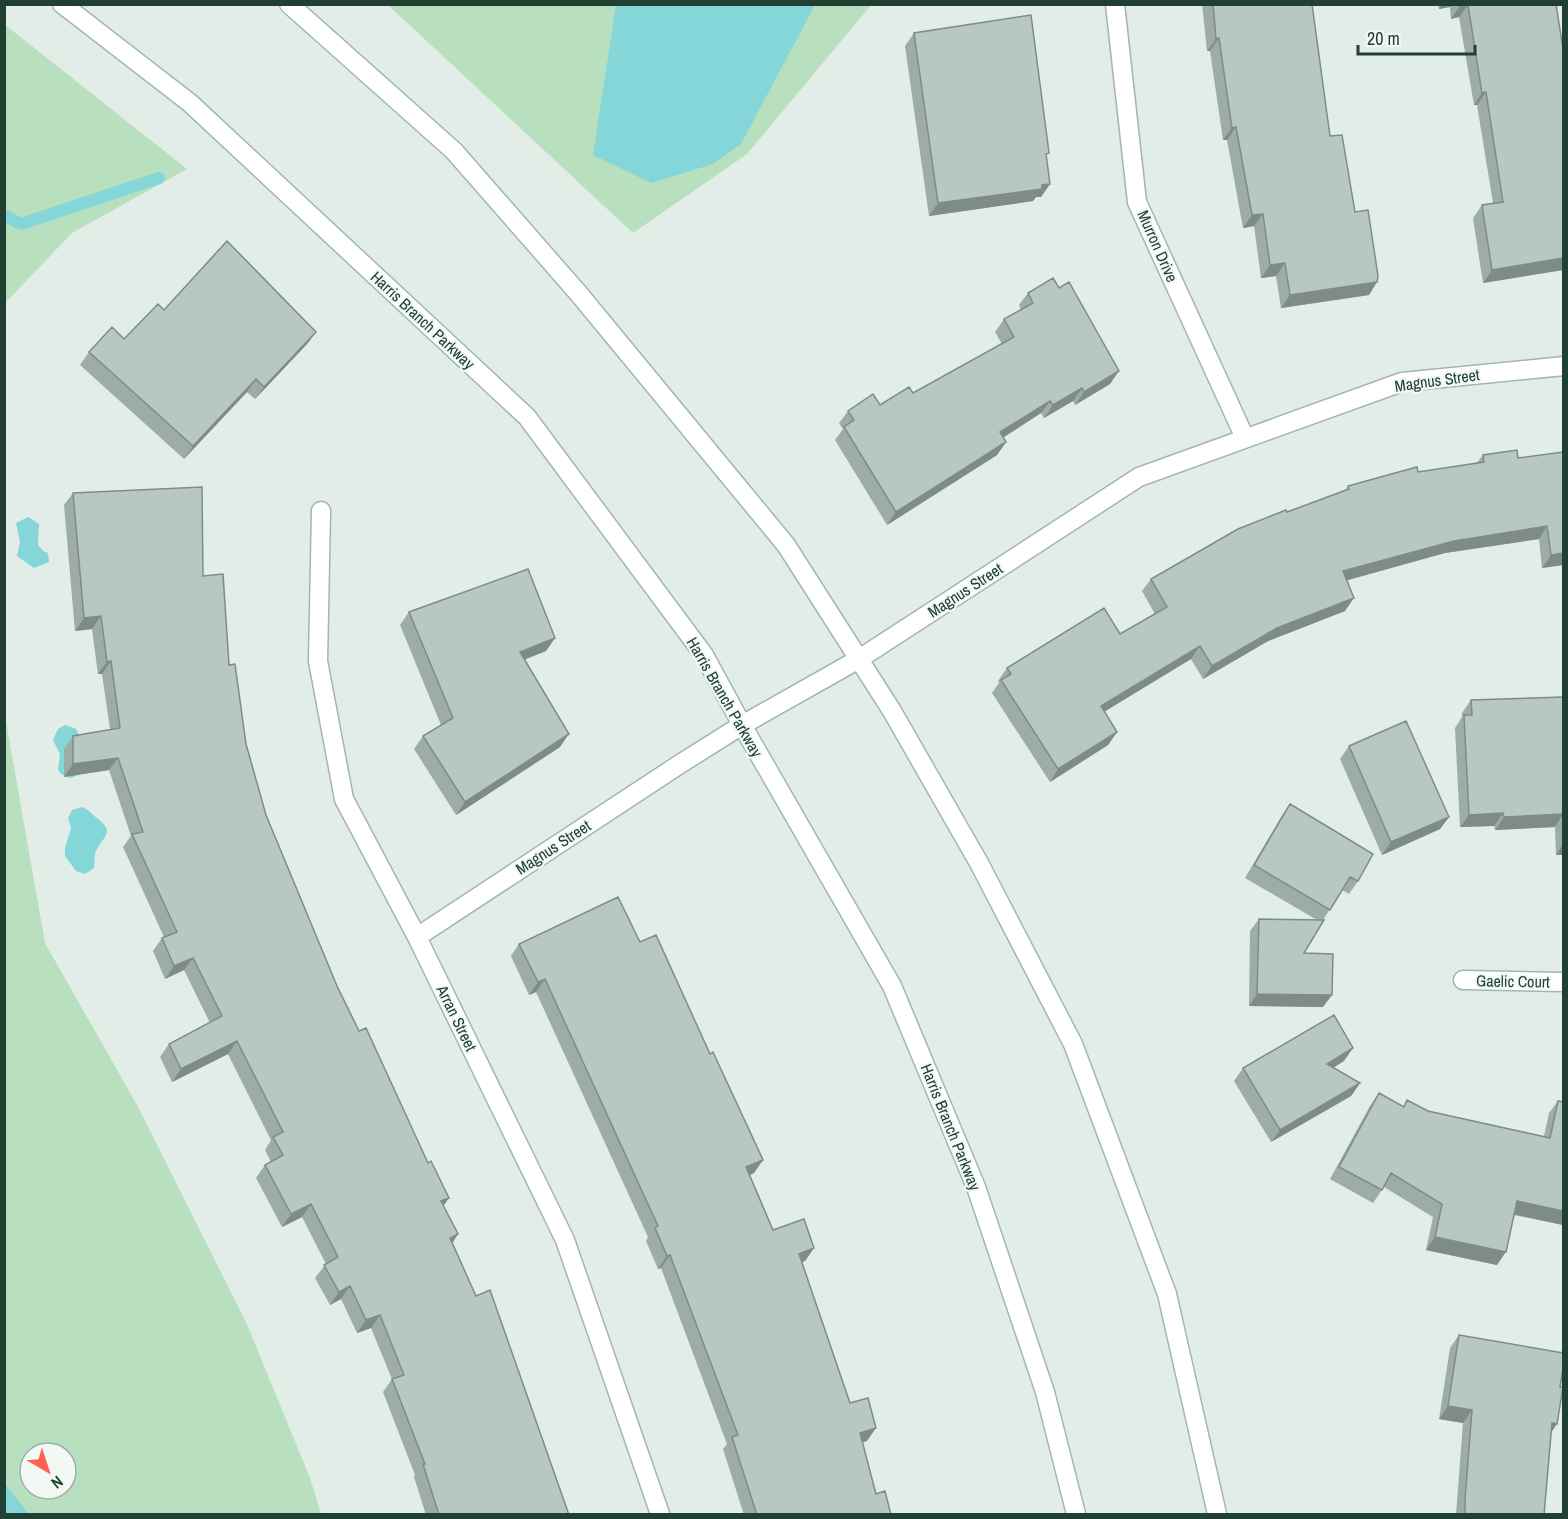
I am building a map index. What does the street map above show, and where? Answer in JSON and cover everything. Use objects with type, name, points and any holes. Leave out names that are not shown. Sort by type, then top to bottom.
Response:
[{"type":"main road","name":"Harris Branch Parkway","points":[[62,4],[190,103],[527,417],[704,655],[897,996],[980,1198],[1045,1392],[1076,1515]]},
{"type":"main road","points":[[289,4],[454,151],[572,285],[786,545],[892,711],[979,863],[1073,1044],[1167,1294],[1217,1515]]},
{"type":"main road","name":"Murron Drive","points":[[1115,4],[1137,202],[1245,438]]},
{"type":"main road","name":"Magnus Street","points":[[417,937],[680,764],[742,725],[859,658],[1139,477],[1402,382],[1563,366]]},
{"type":"main road","name":"Arran Street","points":[[321,511],[318,661],[344,799],[417,937],[565,1240],[660,1515]]},
{"type":"main road","name":"Gaelic Court","points":[[1463,980],[1563,982]]},
{"type":"green space","points":[[388,5],[871,5],[747,154],[633,233]]},
{"type":"green space","points":[[4,24],[187,169],[72,233],[5,303]]},
{"type":"green space","points":[[4,710],[45,943],[137,1105],[246,1322],[310,1478],[321,1514],[5,1514]]},
{"type":"water","points":[[616,4],[815,5],[741,144],[713,164],[651,183],[593,155]]},
{"type":"water","points":[[28,517],[39,524],[38,545],[48,553],[49,562],[34,568],[17,556],[20,542],[16,523]]},
{"type":"water","points":[[65,725],[76,729],[80,737],[83,773],[71,778],[61,774],[58,770],[60,754],[53,740],[58,729]]},
{"type":"water","points":[[82,807],[103,823],[107,832],[97,848],[94,868],[85,874],[76,871],[65,856],[71,828],[68,818],[72,810]]},
{"type":"water","points":[[4,1484],[29,1514],[5,1514]]},
{"type":"building","points":[[1213,4],[1312,4],[1330,136],[1342,135],[1355,212],[1368,210],[1377,282],[1290,295],[1285,263],[1270,265],[1263,214],[1252,215],[1236,127],[1232,128],[1219,38],[1216,39]]},
{"type":"building","points":[[1460,4],[1556,4],[1563,49],[1563,258],[1492,270],[1482,205],[1503,202],[1486,92],[1482,93],[1468,5],[1460,6]]},
{"type":"building","points":[[1031,15],[1049,153],[1046,154],[1050,184],[1042,185],[1042,189],[938,203],[914,33]]},
{"type":"building","points":[[227,241],[316,332],[264,387],[256,379],[193,446],[89,352],[112,327],[124,339],[158,304],[164,310]]},
{"type":"building","points":[[1053,278],[1059,288],[1069,282],[1119,371],[1084,392],[1082,388],[1053,405],[1050,401],[1000,432],[1006,442],[896,512],[844,427],[854,420],[848,411],[873,394],[880,405],[909,387],[913,393],[1014,337],[1004,319],[1033,303],[1028,293]]},
{"type":"building","points":[[1517,450],[1518,458],[1563,452],[1563,553],[1551,555],[1547,526],[1454,541],[1343,571],[1354,598],[1277,628],[1212,666],[1200,646],[1101,706],[1117,732],[1058,769],[1001,680],[1011,674],[1007,668],[1104,608],[1120,634],[1167,607],[1151,579],[1238,529],[1349,489],[1348,486],[1417,467],[1418,472],[1484,462],[1483,455]]},
{"type":"building","points":[[202,487],[203,576],[223,574],[229,665],[235,664],[246,744],[266,815],[337,986],[359,1031],[366,1028],[428,1163],[431,1161],[449,1198],[441,1201],[458,1234],[450,1238],[476,1296],[490,1290],[569,1515],[439,1515],[423,1464],[425,1464],[392,1379],[404,1375],[380,1315],[366,1320],[350,1286],[339,1292],[324,1265],[338,1257],[311,1204],[291,1214],[265,1165],[283,1155],[273,1137],[283,1132],[237,1041],[181,1069],[169,1044],[222,1016],[193,958],[174,966],[162,938],[177,932],[132,834],[143,832],[118,758],[73,764],[73,736],[120,728],[111,661],[107,662],[101,616],[84,618],[73,493]]},
{"type":"building","points":[[528,569],[555,638],[520,652],[569,734],[465,802],[423,736],[453,718],[409,612]]},
{"type":"building","points":[[1563,697],[1563,814],[1504,817],[1503,813],[1469,815],[1464,715],[1472,715],[1471,700]]},
{"type":"building","points":[[1406,721],[1449,817],[1391,842],[1349,746]]},
{"type":"building","points":[[1290,804],[1373,854],[1358,881],[1350,877],[1330,910],[1254,865]]},
{"type":"building","points":[[618,897],[640,942],[656,935],[710,1054],[713,1052],[763,1160],[746,1167],[773,1230],[804,1219],[814,1248],[799,1254],[850,1403],[868,1398],[876,1428],[860,1433],[876,1494],[885,1491],[891,1515],[757,1515],[732,1437],[738,1435],[670,1255],[667,1256],[655,1228],[658,1226],[545,979],[538,982],[519,944]]},
{"type":"building","points":[[1259,919],[1324,920],[1304,953],[1333,954],[1332,995],[1257,994]]},
{"type":"building","points":[[1334,1015],[1353,1048],[1327,1064],[1360,1083],[1280,1130],[1243,1068]]},
{"type":"building","points":[[1379,1093],[1404,1107],[1407,1100],[1428,1111],[1550,1138],[1558,1101],[1563,1102],[1563,1211],[1517,1201],[1506,1252],[1435,1237],[1442,1204],[1391,1173],[1382,1190],[1339,1167]]},
{"type":"building","points":[[1459,1335],[1563,1353],[1560,1387],[1563,1387],[1557,1424],[1552,1423],[1544,1515],[1465,1515],[1472,1410],[1448,1406]]},
{"type":"waterway","points":[[4,215],[21,224],[159,178]]}]
